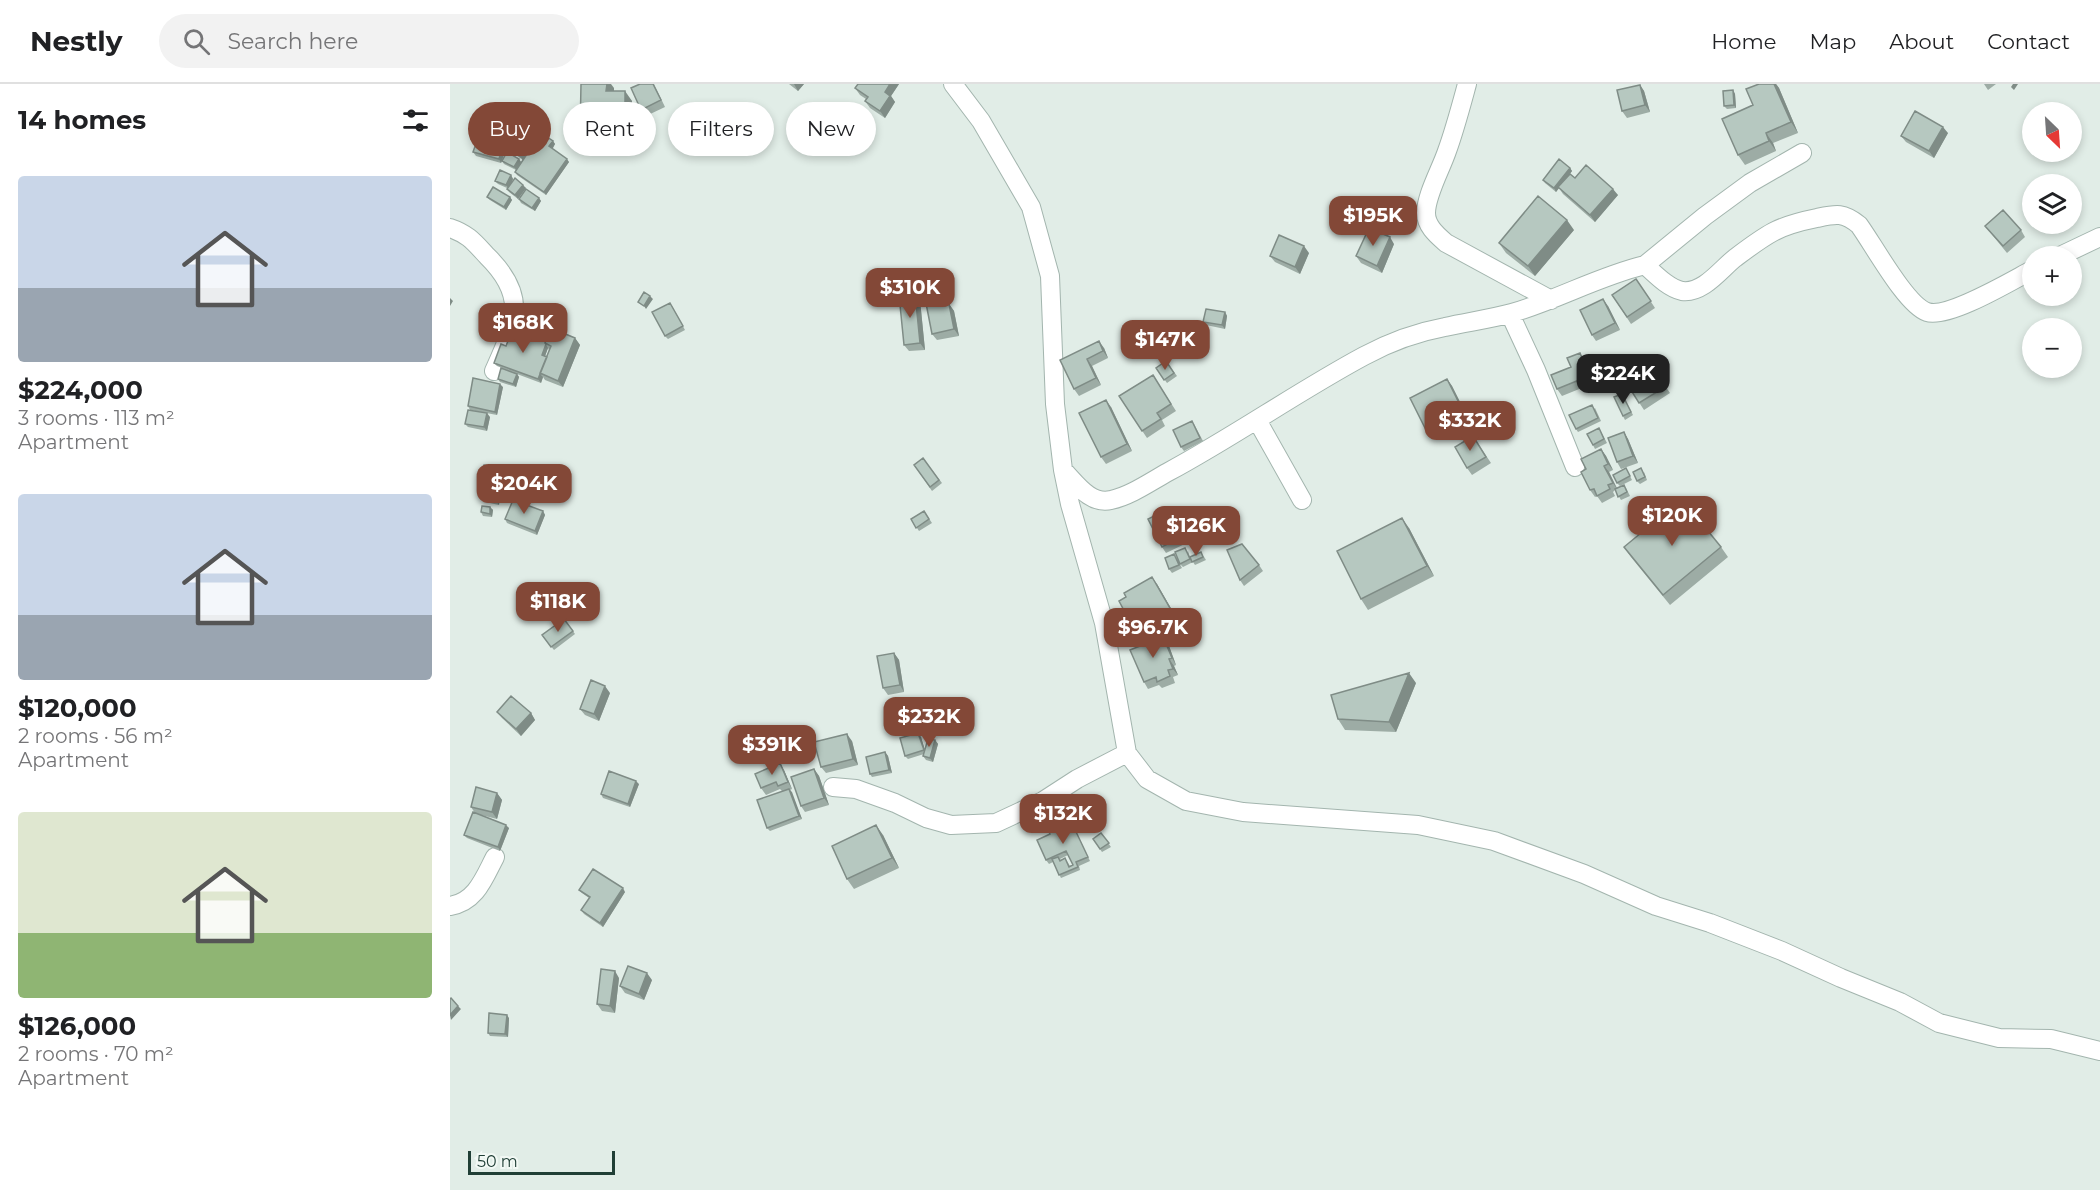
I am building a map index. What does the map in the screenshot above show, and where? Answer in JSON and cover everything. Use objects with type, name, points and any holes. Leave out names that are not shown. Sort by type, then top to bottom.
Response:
[{"type":"street","points":[[953,84],[981,121],[1031,207],[1038,230],[1050,276],[1055,404],[1063,470],[1070,504],[1104,623],[1127,753],[1147,779],[1186,801],[1243,812],[1418,825],[1494,841],[1584,874],[1656,906],[1710,923],[1782,951],[1900,1002],[1939,1023],[1999,1038],[2051,1039],[2100,1051]]},
{"type":"street","points":[[1467,84],[1447,151],[1428,200],[1426,213],[1429,225],[1446,243],[1551,300]]},
{"type":"street","points":[[1063,470],[1095,500],[1108,501],[1122,496],[1187,462],[1365,355],[1442,327],[1510,314],[1625,270],[1645,265],[1750,183],[1802,153]]},
{"type":"street","points":[[1645,265],[1665,283],[1682,291],[1694,290],[1708,282],[1736,258],[1774,231],[1804,220],[1830,215],[1848,216],[1859,225],[1909,299],[1925,312],[1939,314],[1954,309],[2022,275]]},
{"type":"street","points":[[450,228],[464,233],[490,259],[513,291],[515,314],[510,337],[494,371]]},
{"type":"street","points":[[2081,246],[2100,237]]},
{"type":"street","points":[[1510,314],[1536,370],[1575,467]]},
{"type":"street","points":[[1257,420],[1302,500]]},
{"type":"street","points":[[833,787],[856,789],[895,803],[926,818],[951,825],[996,823],[1043,801],[1077,779],[1127,753]]},
{"type":"street","points":[[450,906],[458,905],[473,896],[495,857]]},
{"type":"building","points":[[581,84],[607,84],[606,91],[625,91],[625,102],[581,102]]},
{"type":"building","points":[[640,84],[653,84],[661,100],[656,102],[637,102],[631,88]]},
{"type":"building","points":[[858,84],[890,84],[885,92],[890,96],[880,111],[876,108],[876,102],[865,101],[868,97],[855,88]]},
{"type":"building","points":[[1759,84],[1774,84],[1791,122],[1766,133],[1769,141],[1738,155],[1722,119],[1753,105],[1746,89]]},
{"type":"building","points":[[1640,85],[1645,105],[1622,111],[1617,90]]},
{"type":"building","points":[[1733,90],[1734,105],[1724,106],[1723,91]]},
{"type":"building","points":[[1915,111],[1943,127],[1929,151],[1901,136]]},
{"type":"building","points":[[551,147],[567,159],[544,192],[515,172],[526,156],[551,156]]},
{"type":"building","points":[[505,156],[514,156],[519,159],[514,167],[502,161]]},
{"type":"building","points":[[1559,159],[1570,168],[1554,188],[1543,180]]},
{"type":"building","points":[[1586,165],[1613,189],[1590,215],[1558,187],[1570,174],[1575,178]]},
{"type":"building","points":[[500,170],[511,175],[506,185],[495,181]]},
{"type":"building","points":[[515,178],[523,185],[515,195],[507,189]]},
{"type":"building","points":[[493,187],[510,197],[504,207],[487,197]]},
{"type":"building","points":[[526,189],[539,198],[532,208],[519,199]]},
{"type":"building","points":[[1538,196],[1567,220],[1528,266],[1499,243]]},
{"type":"building","points":[[2003,210],[2021,230],[2003,246],[1985,226]]},
{"type":"building","points":[[1369,228],[1390,237],[1377,266],[1356,256]]},
{"type":"building","points":[[1279,235],[1304,246],[1295,267],[1270,256]]},
{"type":"building","points":[[1636,279],[1651,301],[1627,317],[1612,295]]},
{"type":"building","points":[[941,289],[945,306],[949,304],[954,329],[932,334],[924,293]]},
{"type":"building","points":[[644,292],[650,296],[644,306],[638,302]]},
{"type":"building","points":[[915,293],[920,343],[904,345],[899,295]]},
{"type":"building","points":[[1603,299],[1615,323],[1592,335],[1580,310]]},
{"type":"building","points":[[670,303],[683,326],[665,336],[652,312]]},
{"type":"building","points":[[1206,309],[1225,312],[1222,325],[1203,322]]},
{"type":"building","points":[[513,328],[546,340],[542,355],[547,357],[538,379],[494,363],[501,344],[506,346]]},
{"type":"building","points":[[551,328],[575,338],[558,381],[540,373],[551,346],[545,343]]},
{"type":"building","points":[[1099,341],[1103,351],[1087,359],[1096,378],[1074,389],[1060,360]]},
{"type":"building","points":[[1580,353],[1589,376],[1557,389],[1551,375],[1571,367],[1567,358]]},
{"type":"building","points":[[1166,361],[1174,373],[1164,380],[1156,368]]},
{"type":"building","points":[[501,368],[517,374],[513,384],[498,379]]},
{"type":"building","points":[[1655,371],[1665,387],[1639,403],[1629,387]]},
{"type":"building","points":[[1153,375],[1171,404],[1157,413],[1161,419],[1142,431],[1119,396]]},
{"type":"building","points":[[473,378],[500,384],[495,412],[468,406]]},
{"type":"building","points":[[1447,379],[1464,413],[1427,432],[1410,398]]},
{"type":"building","points":[[1622,394],[1631,412],[1623,416],[1614,397]]},
{"type":"building","points":[[1106,400],[1127,444],[1101,457],[1079,413]]},
{"type":"building","points":[[1592,405],[1598,418],[1576,429],[1569,415]]},
{"type":"building","points":[[468,410],[487,413],[484,427],[465,424]]},
{"type":"building","points":[[1192,421],[1200,438],[1181,447],[1173,430]]},
{"type":"building","points":[[1599,428],[1604,439],[1593,445],[1587,434]]},
{"type":"building","points":[[1624,432],[1633,456],[1617,462],[1608,438]]},
{"type":"building","points":[[1473,436],[1486,457],[1467,468],[1455,447]]},
{"type":"building","points":[[1601,449],[1608,464],[1604,466],[1613,483],[1608,485],[1610,489],[1597,496],[1594,489],[1590,490],[1581,472],[1586,469],[1581,459]]},
{"type":"building","points":[[923,458],[939,480],[930,487],[914,465]]},
{"type":"building","points":[[484,465],[535,474],[531,495],[495,489],[494,498],[481,496],[482,487],[480,487]]},
{"type":"building","points":[[1626,468],[1630,476],[1617,483],[1613,475]]},
{"type":"building","points":[[1641,468],[1645,477],[1637,481],[1633,472]]},
{"type":"building","points":[[1624,485],[1627,492],[1618,497],[1615,489]]},
{"type":"building","points":[[1682,499],[1721,547],[1663,595],[1624,547]]},
{"type":"building","points":[[513,500],[543,511],[535,531],[505,519]]},
{"type":"building","points":[[482,506],[490,507],[490,514],[481,512]]},
{"type":"building","points":[[1172,507],[1186,534],[1162,547],[1148,519]]},
{"type":"building","points":[[924,511],[929,519],[916,528],[911,519]]},
{"type":"building","points":[[1402,518],[1427,566],[1361,599],[1337,551]]},
{"type":"building","points":[[1242,544],[1259,565],[1240,580],[1227,550]]},
{"type":"building","points":[[1185,548],[1190,559],[1180,564],[1175,552]]},
{"type":"building","points":[[1201,552],[1203,557],[1192,562],[1190,557]]},
{"type":"building","points":[[1174,554],[1179,565],[1169,569],[1165,558]]},
{"type":"building","points":[[1152,577],[1171,610],[1166,612],[1170,619],[1148,631],[1136,611],[1127,616],[1119,601],[1126,597],[1124,593]]},
{"type":"building","points":[[564,619],[573,631],[551,647],[542,635]]},
{"type":"building","points":[[1154,636],[1157,642],[1164,639],[1172,658],[1169,659],[1173,669],[1168,670],[1170,676],[1157,682],[1156,677],[1144,682],[1130,650],[1140,646],[1139,642]]},
{"type":"building","points":[[894,653],[900,685],[883,688],[877,656]]},
{"type":"building","points":[[1409,673],[1389,722],[1338,719],[1331,695]]},
{"type":"building","points":[[591,680],[605,686],[594,714],[580,709]]},
{"type":"building","points":[[511,696],[531,713],[516,729],[497,712]]},
{"type":"building","points":[[918,733],[924,750],[905,756],[900,738]]},
{"type":"building","points":[[847,734],[853,759],[821,767],[814,742]]},
{"type":"building","points":[[928,739],[935,740],[930,758],[923,756]]},
{"type":"building","points":[[885,752],[889,770],[870,774],[866,757]]},
{"type":"building","points":[[780,763],[788,782],[778,786],[776,782],[761,788],[755,774]]},
{"type":"building","points":[[814,769],[824,798],[801,806],[791,777]]},
{"type":"building","points":[[609,771],[636,781],[628,804],[601,794]]},
{"type":"building","points":[[476,787],[497,793],[492,812],[471,807]]},
{"type":"building","points":[[789,789],[799,816],[767,828],[757,800]]},
{"type":"building","points":[[473,812],[506,825],[498,847],[464,835]]},
{"type":"building","points":[[1069,817],[1088,857],[1076,862],[1078,867],[1059,875],[1052,859],[1058,857],[1060,861],[1065,858],[1069,867],[1073,865],[1066,851],[1046,860],[1037,840],[1050,834],[1047,827]]},
{"type":"building","points":[[876,825],[892,858],[847,879],[832,846]]},
{"type":"building","points":[[1101,833],[1109,843],[1100,849],[1093,839]]},
{"type":"building","points":[[593,869],[623,888],[600,923],[581,910],[590,897],[579,890]]},
{"type":"building","points":[[628,966],[647,973],[639,994],[620,986]]},
{"type":"building","points":[[601,969],[615,971],[610,1006],[597,1004]]},
{"type":"building","points":[[450,999],[458,1006],[450,1015]]},
{"type":"building","points":[[489,1013],[507,1015],[505,1034],[488,1033]]}]
